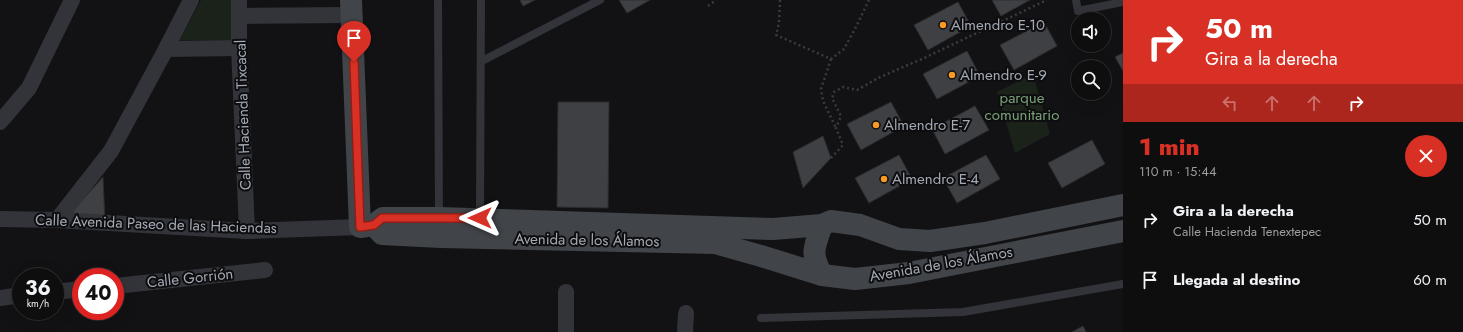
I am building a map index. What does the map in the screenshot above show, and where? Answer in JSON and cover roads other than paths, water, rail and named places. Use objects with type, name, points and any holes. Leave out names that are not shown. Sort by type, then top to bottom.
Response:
[{"type":"street","points":[[0,122],[29,88],[72,0]]},
{"type":"street","points":[[56,220],[111,151],[191,0]]},
{"type":"street","name":"Calle Hacienda Tixcacal","points":[[239,0],[239,48],[247,231]]},
{"type":"street","points":[[240,16],[351,8],[367,226]]},
{"type":"street","points":[[166,49],[239,48]]},
{"type":"street","name":"Avenida de los Álamos","points":[[367,226],[382,234],[440,228],[480,218],[773,229],[822,225],[831,221],[860,225],[899,239],[930,242],[985,233],[1123,205]]},
{"type":"street","name":"Calle Avenida Paseo de las Haciendas","points":[[0,219],[56,220],[247,231],[367,226]]},
{"type":"street","points":[[822,225],[813,253],[816,265],[822,275]]},
{"type":"street","name":"Avenida de los Álamos","points":[[440,228],[715,243],[822,275],[855,279],[910,273],[1123,231]]},
{"type":"street","name":"Calle Gorrión","points":[[124,285],[265,270]]},
{"type":"street","points":[[566,292],[566,332]]},
{"type":"street","points":[[0,298],[12,296]]},
{"type":"street","points":[[685,332],[686,313]]},
{"type":"lane","points":[[438,0],[440,228]]},
{"type":"lane","points":[[480,218],[482,61],[481,0]]},
{"type":"lane","points":[[482,61],[600,0]]},
{"type":"lane","points":[[1076,0],[1078,11],[1123,2]]},
{"type":"lane","points":[[761,318],[963,312],[1123,284]]},
{"type":"place","name":"Almendro E-10","points":[[943,25]]},
{"type":"place","name":"Almendro E-9","points":[[952,75]]},
{"type":"place","name":"Almendro E-7","points":[[876,125]]},
{"type":"place","name":"Almendro E-4","points":[[884,179]]},
{"type":"park label","name":"parque comunitario","points":[[1022,106]]}]
